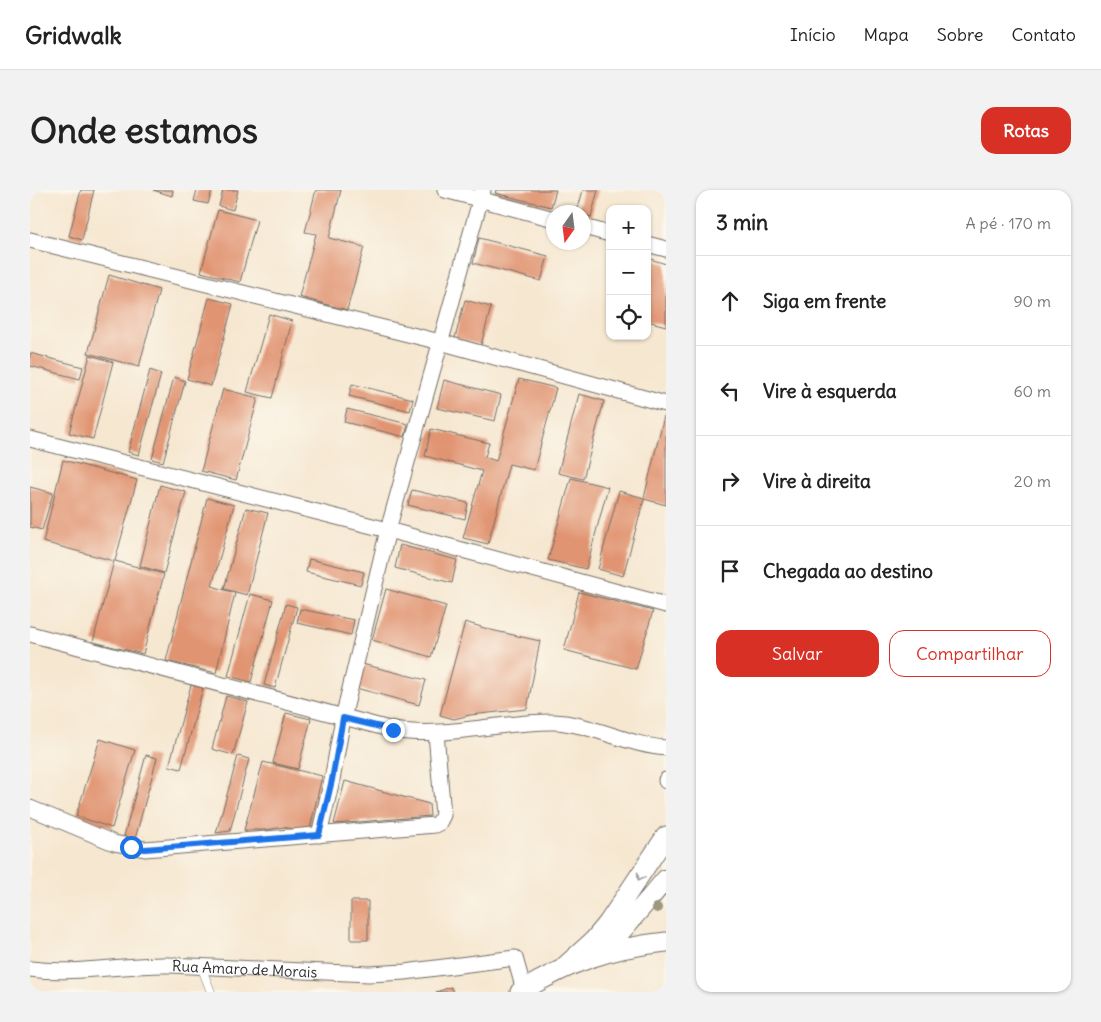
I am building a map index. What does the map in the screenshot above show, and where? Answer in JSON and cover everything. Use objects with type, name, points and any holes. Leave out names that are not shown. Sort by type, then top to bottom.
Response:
[{"type":"street","points":[[444,190],[481,194],[546,216]]},
{"type":"street","points":[[319,835],[332,780],[343,718],[388,530],[481,194]]},
{"type":"street","points":[[591,229],[606,233]]},
{"type":"street","points":[[30,240],[440,342],[666,404]]},
{"type":"street","points":[[651,245],[666,250]]},
{"type":"street","points":[[30,439],[388,530],[666,605]]},
{"type":"street","points":[[30,634],[343,718],[413,734],[555,722],[666,748]]},
{"type":"street","points":[[30,808],[98,837],[131,847],[145,849],[435,825],[439,823],[443,815],[436,733]]},
{"type":"street","points":[[564,967],[594,940],[608,923],[666,836]]},
{"type":"street","points":[[522,991],[618,935],[639,913],[666,879]]},
{"type":"street","points":[[639,913],[639,918],[651,933],[666,941]]},
{"type":"street","points":[[564,967],[633,945],[666,941]]},
{"type":"street","name":"Rua Amaro de Morais","points":[[30,969],[79,971],[139,964],[369,974],[405,972],[515,958],[522,991]]},
{"type":"lane","points":[[201,966],[211,992]]},
{"type":"building","points":[[81,190],[94,190],[82,240],[69,236]]},
{"type":"building","points":[[153,190],[173,190],[172,196]]},
{"type":"building","points":[[197,190],[212,190],[208,204],[194,201]]},
{"type":"building","points":[[223,190],[238,190],[233,210],[219,206]]},
{"type":"building","points":[[316,190],[341,190],[329,238],[364,247],[347,310],[299,297],[316,234],[305,232]]},
{"type":"building","points":[[496,190],[556,190],[552,205],[546,206],[495,193]]},
{"type":"building","points":[[583,190],[598,190],[591,217],[591,205],[579,205]]},
{"type":"building","points":[[218,210],[257,220],[240,282],[201,272]]},
{"type":"building","points":[[479,238],[548,256],[541,281],[473,263]]},
{"type":"building","points":[[651,259],[666,264],[666,326],[651,322]]},
{"type":"building","points":[[109,275],[159,290],[139,367],[88,353]]},
{"type":"building","points":[[209,298],[233,304],[211,386],[187,379]]},
{"type":"building","points":[[465,300],[491,307],[481,345],[455,338]]},
{"type":"building","points":[[269,314],[292,321],[272,398],[247,392]]},
{"type":"building","points":[[30,353],[83,367],[80,379],[30,366]]},
{"type":"building","points":[[90,355],[113,362],[93,439],[69,433]]},
{"type":"building","points":[[150,370],[161,374],[139,455],[128,452]]},
{"type":"building","points":[[174,377],[185,381],[163,462],[152,459]]},
{"type":"building","points":[[519,379],[556,388],[534,470],[509,464],[488,544],[463,538],[482,471],[425,456],[431,429],[489,443],[485,457],[496,461]]},
{"type":"building","points":[[444,380],[501,395],[495,421],[437,408]]},
{"type":"building","points":[[352,384],[413,399],[410,411],[349,396]]},
{"type":"building","points":[[223,389],[258,398],[236,480],[201,471]]},
{"type":"building","points":[[579,394],[604,401],[583,479],[558,473]]},
{"type":"building","points":[[347,409],[408,424],[405,437],[344,422]]},
{"type":"building","points":[[664,416],[666,416],[666,505],[644,499],[623,576],[598,569],[619,491],[644,498]]},
{"type":"building","points":[[63,460],[137,480],[115,561],[164,574],[143,654],[93,642],[114,561],[43,542]]},
{"type":"building","points":[[571,478],[608,487],[586,569],[548,560]]},
{"type":"building","points":[[160,485],[186,492],[164,573],[140,566]]},
{"type":"building","points":[[30,487],[53,493],[42,530],[30,527]]},
{"type":"building","points":[[412,490],[468,503],[465,519],[408,505]]},
{"type":"building","points":[[207,498],[234,505],[212,586],[235,593],[216,673],[166,661]]},
{"type":"building","points":[[246,508],[268,513],[247,595],[224,589]]},
{"type":"building","points":[[400,545],[457,560],[452,583],[395,568]]},
{"type":"building","points":[[309,559],[364,572],[361,585],[306,572]]},
{"type":"building","points":[[386,589],[446,606],[431,657],[372,640]]},
{"type":"building","points":[[579,592],[653,611],[636,669],[564,650]]},
{"type":"building","points":[[250,594],[273,600],[251,682],[228,676]]},
{"type":"building","points":[[286,604],[297,607],[275,688],[264,685]]},
{"type":"building","points":[[300,609],[354,620],[351,635],[297,623]]},
{"type":"building","points":[[465,622],[540,641],[527,709],[470,715],[454,719],[440,715]]},
{"type":"building","points":[[362,664],[426,680],[419,705],[356,688]]},
{"type":"building","points":[[191,685],[203,688],[181,769],[169,766]]},
{"type":"building","points":[[226,696],[248,702],[233,755],[212,749]]},
{"type":"building","points":[[286,713],[311,719],[298,769],[273,763]]},
{"type":"building","points":[[100,739],[135,750],[112,828],[76,816]]},
{"type":"building","points":[[146,755],[157,758],[135,839],[124,836]]},
{"type":"building","points":[[238,756],[249,759],[230,831],[216,833]]},
{"type":"building","points":[[263,762],[322,776],[309,833],[284,827],[265,830],[244,830]]},
{"type":"building","points":[[345,781],[429,804],[430,816],[334,824]]},
{"type":"building","points":[[351,901],[368,901],[368,940],[351,940]]},
{"type":"building","points":[[451,987],[453,992],[436,992]]},
{"type":"route","points":[[131,847],[145,849],[319,835],[332,780],[343,718],[393,730]]}]
